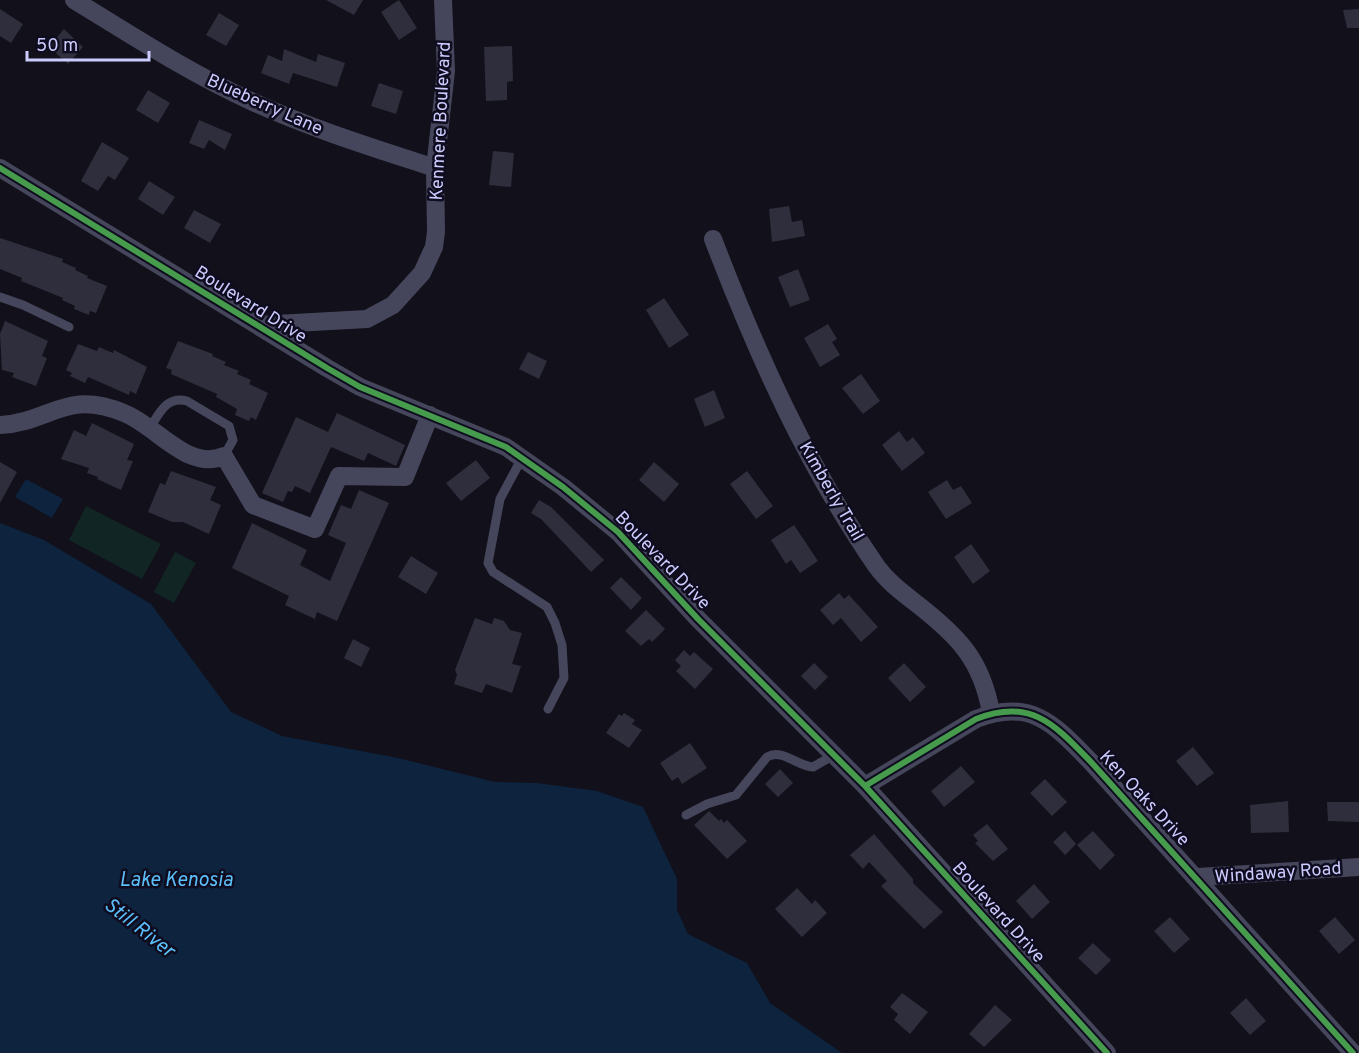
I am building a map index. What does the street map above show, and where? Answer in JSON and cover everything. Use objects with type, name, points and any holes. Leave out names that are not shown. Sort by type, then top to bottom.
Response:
[{"type":"street","name":"Blueberry Lane","points":[[74,0],[175,62],[255,103],[358,143],[435,168]]},
{"type":"street","name":"Kenmere Boulevard","points":[[258,325],[350,322],[367,319],[393,305],[414,285],[434,247],[435,168],[446,72],[443,0]]},
{"type":"street","name":"Boulevard Drive","points":[[0,168],[360,387],[479,434],[522,458],[563,487],[625,538],[698,619],[865,786],[1107,1053]]},
{"type":"street","name":"Kimberly Trail","points":[[713,239],[748,330],[781,402],[831,496],[879,569],[901,591],[953,633],[971,656],[980,669],[991,713]]},
{"type":"street","points":[[0,425],[73,404],[90,403],[124,413],[151,426],[196,459],[210,461],[224,456],[253,505],[315,529],[339,476],[405,477],[430,416]]},
{"type":"street","name":"Ken Oaks Drive","points":[[865,786],[976,719],[991,713],[1026,712],[1046,719],[1056,726],[1198,877],[1353,1053]]},
{"type":"street","name":"Windaway Road","points":[[1198,877],[1359,867]]},
{"type":"lane","points":[[0,297],[69,327]]},
{"type":"lane","points":[[151,426],[166,404],[179,399],[187,401],[230,426],[233,440],[224,456]]},
{"type":"lane","points":[[522,458],[500,499],[488,563],[493,572],[547,607],[555,623],[562,645],[564,678],[548,709]]},
{"type":"lane","points":[[686,815],[706,804],[736,795],[767,757],[774,753],[797,764],[813,767],[834,755]]},
{"type":"green space","points":[[86,506],[161,544],[142,579],[69,540]]},
{"type":"green space","points":[[175,552],[196,563],[174,603],[154,592]]},
{"type":"water","points":[[26,479],[63,499],[52,518],[15,497]]},
{"type":"water","name":"Lake Kenosia","points":[[0,523],[44,540],[151,604],[231,712],[282,736],[398,758],[495,782],[537,783],[597,791],[643,807],[677,879],[677,910],[688,934],[747,963],[770,1003],[842,1053],[0,1053]]},
{"type":"building","points":[[326,0],[363,0],[354,15]]},
{"type":"building","points":[[399,0],[417,28],[399,40],[381,12]]},
{"type":"building","points":[[0,9],[23,24],[11,43],[0,36]]},
{"type":"building","points":[[1359,9],[1359,28],[1347,28],[1343,10]]},
{"type":"building","points":[[219,13],[239,25],[226,46],[206,35]]},
{"type":"building","points":[[64,29],[83,47],[68,64],[49,47]]},
{"type":"building","points":[[512,46],[513,81],[507,82],[507,100],[486,101],[484,47]]},
{"type":"building","points":[[284,49],[316,62],[318,54],[345,63],[337,87],[293,73],[289,84],[261,73],[268,55],[282,61]]},
{"type":"building","points":[[379,83],[403,91],[396,114],[371,106]]},
{"type":"building","points":[[148,90],[170,103],[158,123],[136,110]]},
{"type":"building","points":[[199,120],[232,134],[225,150],[209,140],[204,149],[189,143]]},
{"type":"building","points":[[102,142],[129,158],[115,180],[108,176],[98,191],[81,181]]},
{"type":"building","points":[[493,151],[514,153],[511,187],[489,185]]},
{"type":"building","points":[[149,181],[175,197],[163,215],[138,199]]},
{"type":"building","points":[[789,206],[792,222],[802,220],[805,236],[772,242],[769,209]]},
{"type":"building","points":[[194,210],[221,224],[210,243],[184,228]]},
{"type":"building","points":[[0,238],[63,259],[62,262],[76,268],[75,270],[88,276],[87,278],[107,286],[96,313],[90,311],[89,315],[74,309],[75,306],[62,300],[63,298],[21,281],[22,278],[0,269]]},
{"type":"building","points":[[798,269],[810,300],[790,307],[778,277]]},
{"type":"building","points":[[664,298],[689,335],[669,348],[646,310]]},
{"type":"building","points":[[5,321],[48,341],[42,356],[47,358],[36,386],[12,377],[14,373],[2,370],[0,334]]},
{"type":"building","points":[[828,324],[837,339],[832,342],[840,355],[820,367],[804,338]]},
{"type":"building","points":[[178,341],[213,354],[212,356],[226,362],[224,365],[239,371],[237,374],[251,380],[249,384],[268,393],[256,420],[251,417],[249,421],[235,415],[237,409],[216,397],[217,394],[171,374],[172,370],[166,368]]},
{"type":"building","points":[[78,344],[97,351],[99,347],[113,353],[114,350],[147,367],[136,394],[130,391],[129,395],[88,377],[85,383],[70,376],[72,373],[66,370]]},
{"type":"building","points":[[528,352],[547,361],[539,379],[519,369]]},
{"type":"building","points":[[861,374],[880,401],[863,414],[842,388]]},
{"type":"building","points":[[714,390],[725,418],[705,427],[694,399]]},
{"type":"building","points":[[337,413],[405,445],[396,466],[368,453],[364,461],[331,447],[310,493],[295,486],[292,492],[288,491],[283,502],[262,493],[296,417],[328,432]]},
{"type":"building","points":[[92,423],[134,444],[127,460],[133,461],[121,490],[87,473],[89,468],[61,459],[74,430],[86,436]]},
{"type":"building","points":[[899,431],[907,442],[913,437],[925,453],[902,471],[882,445]]},
{"type":"building","points":[[476,460],[490,478],[461,501],[446,483]]},
{"type":"building","points":[[0,462],[17,472],[0,503]]},
{"type":"building","points":[[654,462],[679,484],[664,502],[639,480]]},
{"type":"building","points":[[171,471],[216,487],[210,500],[221,505],[209,534],[183,522],[172,522],[148,512],[160,483],[165,485]]},
{"type":"building","points":[[747,471],[773,506],[756,519],[730,484]]},
{"type":"building","points":[[947,480],[953,490],[961,486],[972,503],[946,519],[928,492]]},
{"type":"building","points":[[359,490],[389,503],[337,621],[317,612],[315,619],[285,605],[289,596],[232,568],[252,523],[307,550],[300,565],[330,581],[346,543],[328,535],[341,505],[351,509]]},
{"type":"building","points":[[539,500],[551,507],[604,560],[591,572],[541,519],[531,513]]},
{"type":"building","points":[[794,525],[818,561],[800,573],[791,560],[786,564],[771,540]]},
{"type":"building","points":[[971,544],[990,571],[973,584],[954,557]]},
{"type":"building","points":[[411,556],[438,573],[426,594],[398,577]]},
{"type":"building","points":[[621,577],[642,598],[631,610],[610,588]]},
{"type":"building","points":[[839,593],[844,599],[849,595],[878,627],[861,642],[841,618],[833,625],[820,610]]},
{"type":"building","points":[[646,610],[665,629],[652,642],[649,639],[641,646],[625,631]]},
{"type":"building","points":[[475,618],[492,624],[494,618],[504,621],[510,630],[522,633],[512,664],[521,666],[512,693],[486,684],[482,693],[454,684],[457,675],[455,670]]},
{"type":"building","points":[[353,639],[370,648],[361,667],[344,658]]},
{"type":"building","points":[[684,650],[690,656],[694,652],[713,669],[695,689],[676,671],[681,666],[675,660]]},
{"type":"building","points":[[814,663],[828,677],[815,690],[801,676]]},
{"type":"building","points":[[904,663],[926,687],[910,702],[888,678]]},
{"type":"building","points":[[624,713],[635,720],[632,724],[642,730],[629,748],[606,733],[619,714],[622,716]]},
{"type":"building","points":[[690,743],[707,768],[682,784],[678,777],[672,781],[660,763]]},
{"type":"building","points":[[1193,747],[1214,773],[1197,786],[1176,761]]},
{"type":"building","points":[[961,766],[975,782],[944,807],[931,791]]},
{"type":"building","points":[[780,769],[793,783],[778,797],[765,784]]},
{"type":"building","points":[[1045,779],[1067,802],[1052,816],[1030,793]]},
{"type":"building","points":[[1288,801],[1289,832],[1251,833],[1250,805]]},
{"type":"building","points":[[1327,802],[1359,802],[1359,822],[1328,821]]},
{"type":"building","points":[[709,811],[719,821],[721,819],[724,823],[727,820],[747,841],[727,859],[694,825]]},
{"type":"building","points":[[987,824],[1008,849],[993,861],[975,843],[978,841],[973,835]]},
{"type":"building","points":[[1065,831],[1076,844],[1065,855],[1053,842]]},
{"type":"building","points":[[1093,831],[1115,855],[1100,870],[1077,845]]},
{"type":"building","points":[[874,834],[913,879],[913,883],[943,912],[924,929],[881,886],[887,881],[869,862],[863,869],[850,855]]},
{"type":"building","points":[[1034,884],[1050,902],[1032,919],[1016,901]]},
{"type":"building","points":[[797,888],[812,904],[815,900],[827,913],[802,937],[775,909]]},
{"type":"building","points":[[1170,917],[1190,939],[1174,953],[1154,931]]},
{"type":"building","points":[[1335,917],[1355,940],[1339,954],[1319,931]]},
{"type":"building","points":[[1093,943],[1111,960],[1096,975],[1078,958]]},
{"type":"building","points":[[902,993],[928,1012],[910,1034],[894,1020],[898,1014],[890,1007]]},
{"type":"building","points":[[1246,998],[1266,1021],[1250,1035],[1230,1013]]},
{"type":"building","points":[[995,1005],[1012,1020],[984,1047],[969,1034]]},
{"type":"cycle path","points":[[0,168],[360,387],[506,447],[563,487],[618,532],[698,619],[865,786],[1107,1053]]},
{"type":"cycle path","points":[[865,786],[976,719],[1012,711],[1041,718],[1066,737],[1091,762],[1353,1053]]},
{"type":"water label","name":"Still River","points":[[140,927]]}]
